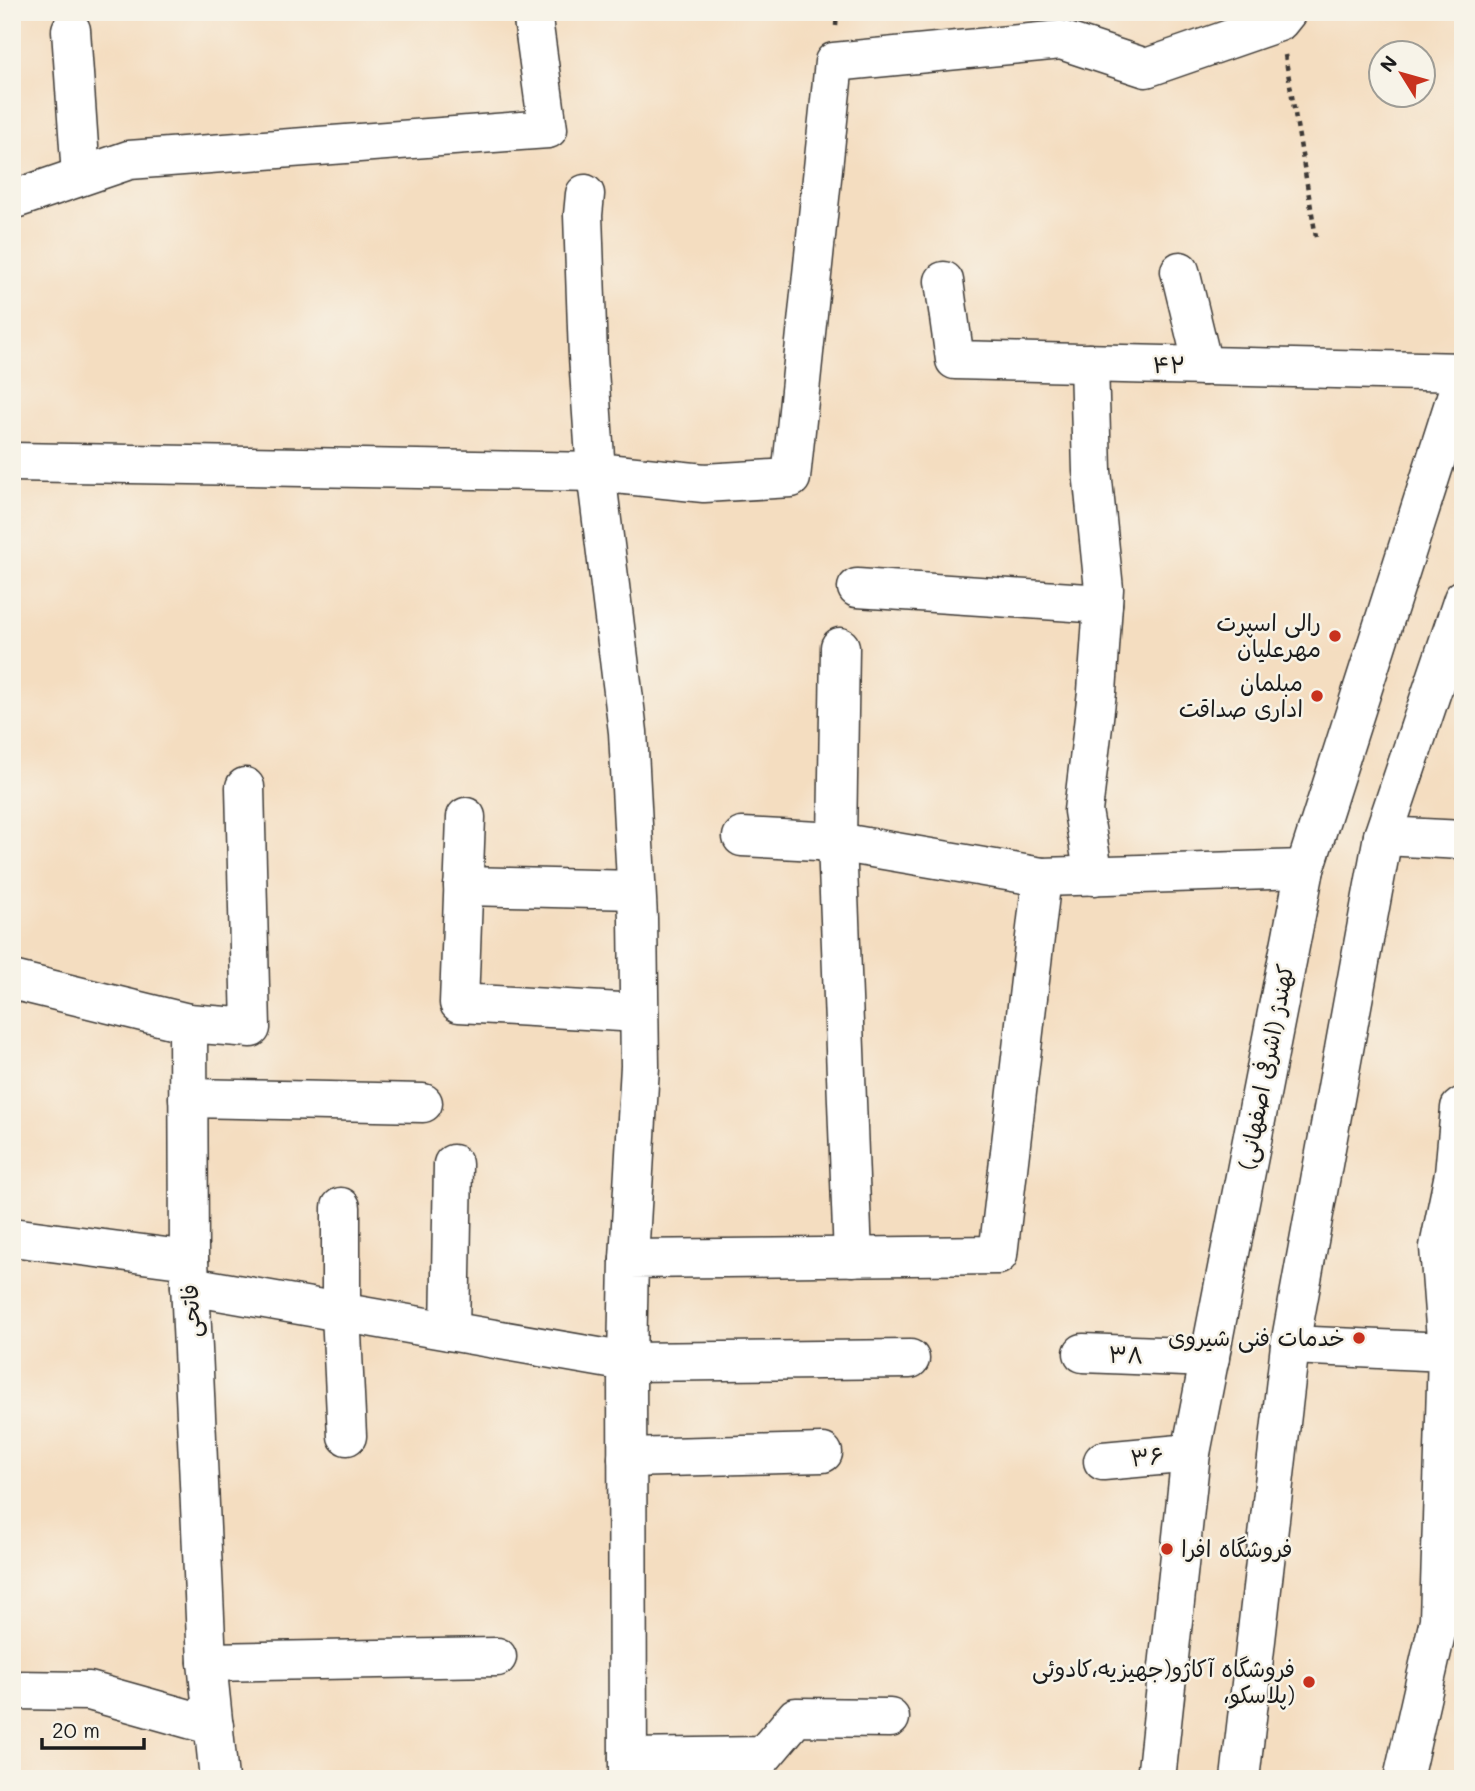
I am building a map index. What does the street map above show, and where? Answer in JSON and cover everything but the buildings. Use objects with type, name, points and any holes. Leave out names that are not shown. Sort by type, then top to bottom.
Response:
[{"type":"street","points":[[12,200],[129,160],[548,129],[532,12]]},
{"type":"street","points":[[12,462],[596,472],[704,482],[791,478],[834,62],[1063,26],[1146,68],[1283,17]]},
{"type":"street","points":[[71,30],[82,176]]},
{"type":"street","points":[[585,194],[583,215],[587,343],[596,472],[628,732],[636,890],[640,1066],[629,1259],[627,1362],[628,1768],[763,1756],[796,1717],[891,1718]]},
{"type":"street","points":[[1180,271],[1203,366]]},
{"type":"street","name":"۴۲","points":[[944,281],[955,360],[1463,373]]},
{"type":"street","points":[[1089,363],[1092,471],[1104,589],[1097,691],[1083,811],[1094,876]]},
{"type":"street","name":"کهندژ (اشرفی اصفهانی)","points":[[1156,1779],[1191,1454],[1305,869],[1463,373]]},
{"type":"street","points":[[858,588],[1103,604]]},
{"type":"street","points":[[1240,1779],[1290,1345],[1383,836],[1463,599]]},
{"type":"street","points":[[840,647],[836,842],[853,1257]]},
{"type":"street","points":[[12,979],[188,1023],[251,1028],[245,788]]},
{"type":"street","points":[[466,817],[459,1003],[639,1013]]},
{"type":"street","points":[[1383,836],[1463,840]]},
{"type":"street","points":[[742,837],[836,842],[1042,877],[1305,869]]},
{"type":"street","points":[[629,1259],[998,1255],[1042,877]]},
{"type":"street","points":[[463,886],[636,890]]},
{"type":"street","name":"فاتحی","points":[[188,1023],[190,1273],[207,1662],[219,1779]]},
{"type":"street","points":[[188,1098],[423,1103]]},
{"type":"street","points":[[1403,1779],[1439,1620],[1455,1354],[1439,1247],[1459,1175],[1460,1108],[1463,1106]]},
{"type":"street","points":[[450,1331],[453,1164]]},
{"type":"street","points":[[341,1208],[341,1313],[347,1436]]},
{"type":"street","points":[[12,1237],[190,1273],[341,1313],[627,1362],[910,1359]]},
{"type":"street","points":[[1290,1345],[1455,1354]]},
{"type":"street","name":"۳۸","points":[[1083,1353],[1210,1358]]},
{"type":"street","points":[[627,1458],[823,1454]]},
{"type":"street","name":"۳۶","points":[[1103,1461],[1191,1454]]},
{"type":"street","points":[[207,1662],[497,1657]]},
{"type":"street","points":[[12,1690],[89,1691],[214,1726]]},
{"type":"path","points":[[1283,17],[1316,237]]},
{"type":"place","name":"رالی اسپرت مهرعلیان","points":[[1335,636]]},
{"type":"place","name":"مبلمان اداری صداقت","points":[[1317,696]]},
{"type":"place","name":"خدمات فنی شیروی","points":[[1359,1338]]},
{"type":"place","name":"فروشگاه افرا","points":[[1167,1549]]},
{"type":"place","name":"فروشگاه آکاژو(جهیزیه،کادوئی ،پلاسکو)","points":[[1309,1682]]}]
